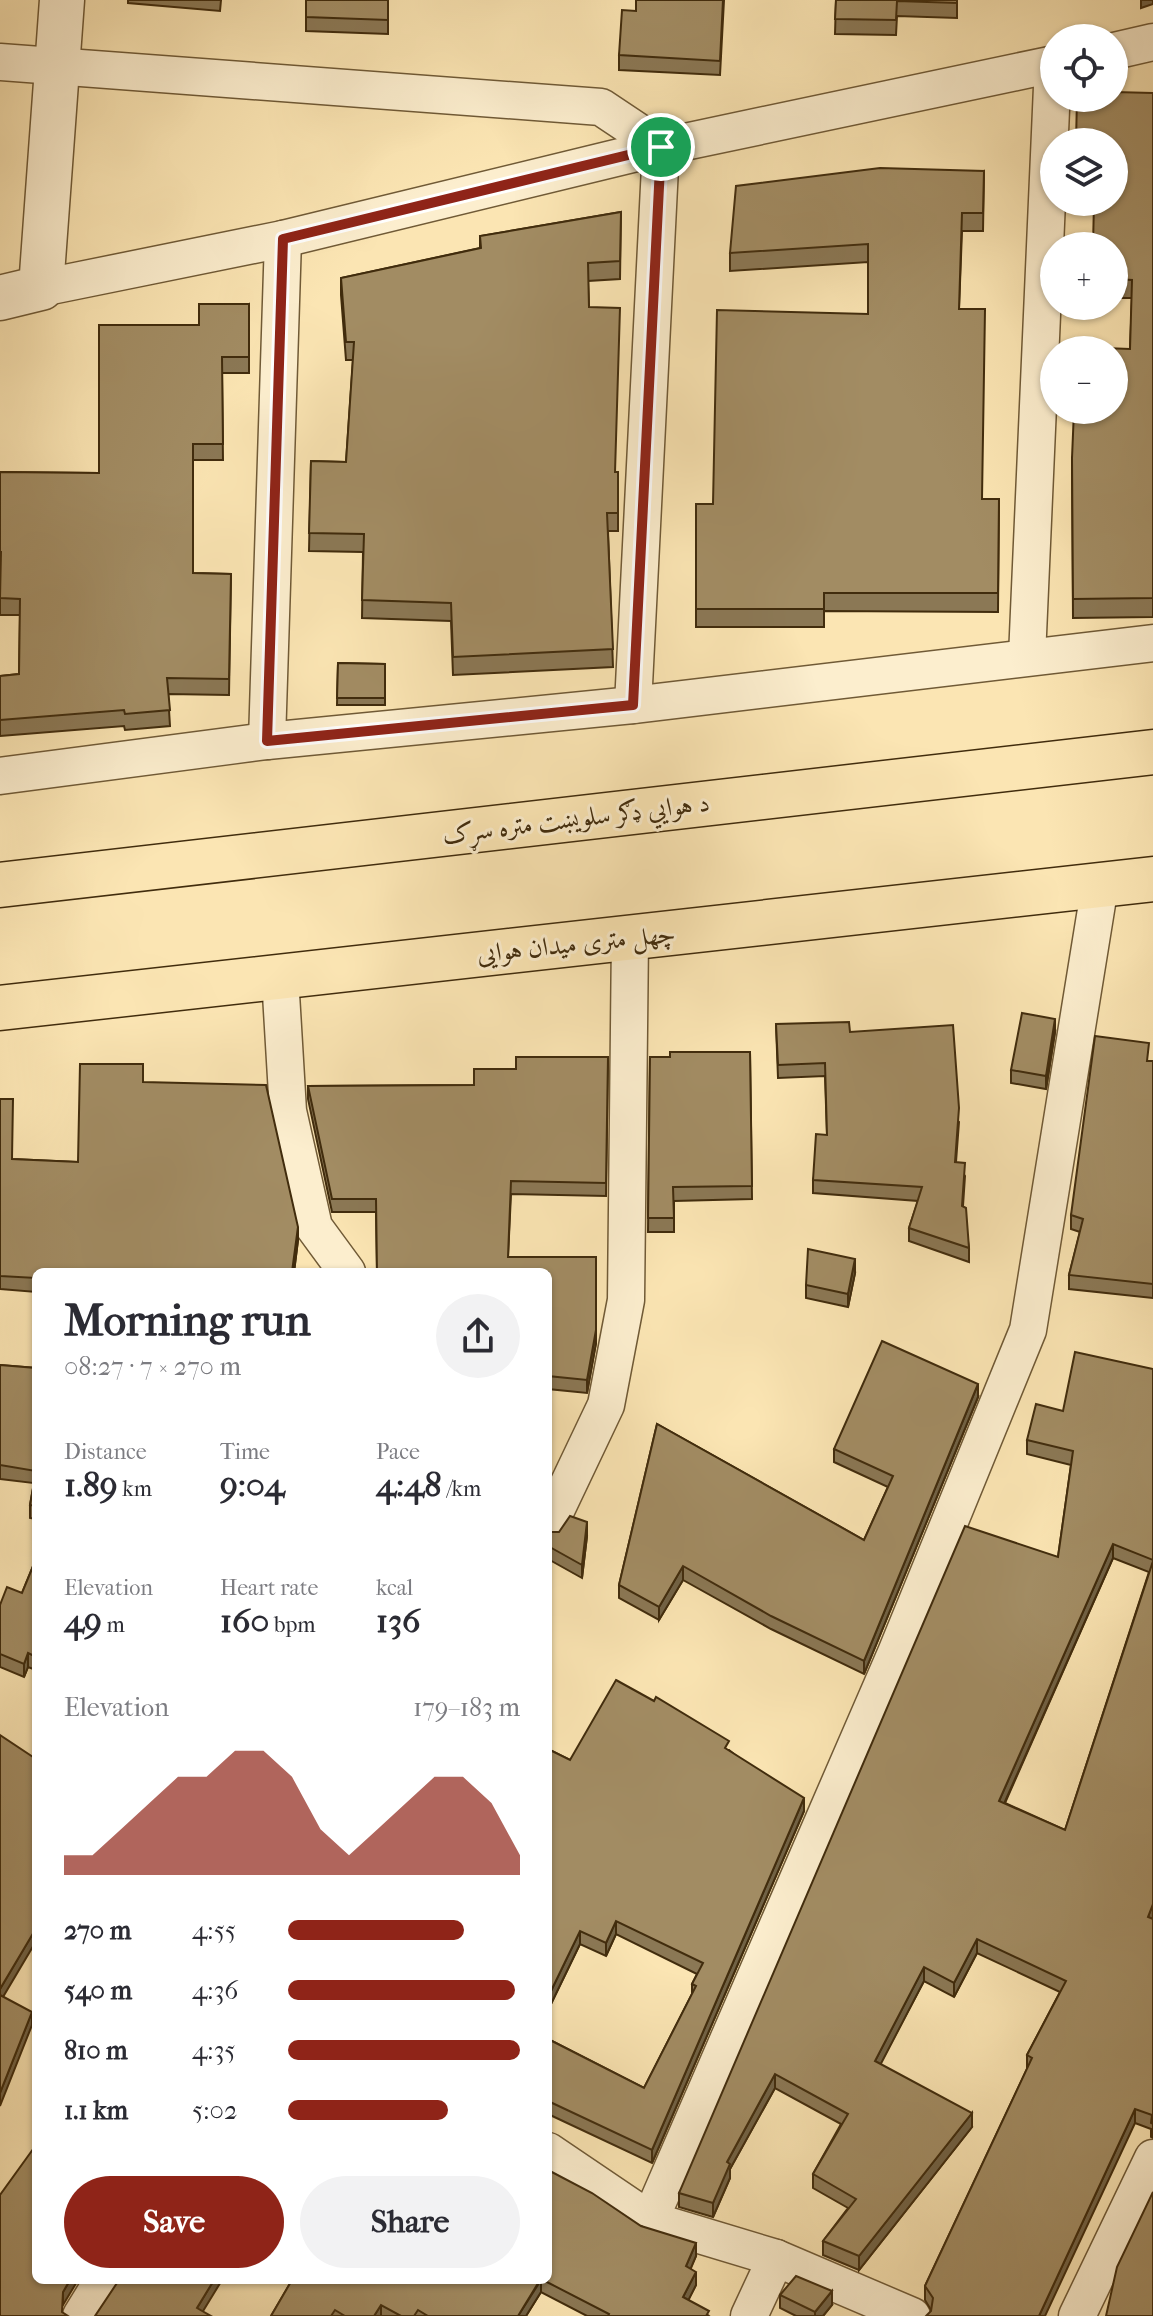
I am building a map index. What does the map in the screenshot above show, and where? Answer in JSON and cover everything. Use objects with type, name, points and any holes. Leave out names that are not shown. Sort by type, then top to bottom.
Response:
[{"type":"main road","name":"د هوايي ډګر سلویښت متره سړک","points":[[0,885],[1153,752]]},
{"type":"main road","name":"چهل متری میدان هوایی","points":[[0,1008],[1153,879]]},
{"type":"street","points":[[62,0],[57,66],[20,293],[283,239],[661,147],[1040,67]]},
{"type":"street","points":[[1128,48],[1153,42]]},
{"type":"street","points":[[0,62],[601,107],[661,147]]},
{"type":"street","points":[[1027,657],[1051,112]]},
{"type":"street","points":[[633,705],[661,147]]},
{"type":"street","points":[[267,741],[283,239]]},
{"type":"street","points":[[0,776],[267,741],[633,705],[1153,643]]},
{"type":"street","points":[[650,2220],[896,1653],[1028,1330],[1100,885]]},
{"type":"street","points":[[552,1511],[606,1405],[626,1300],[630,937]]},
{"type":"street","points":[[280,977],[288,1111],[314,1227],[342,1268]]},
{"type":"street","points":[[552,2154],[650,2220],[776,2258],[912,2316]]},
{"type":"street","points":[[1077,2316],[1153,2158]]},
{"type":"street","points":[[749,2316],[776,2258]]},
{"type":"street","points":[[81,2316],[101,2284]]},
{"type":"building","points":[[306,0],[388,0],[388,20],[306,17]]},
{"type":"building","points":[[636,0],[723,0],[720,61],[619,55],[622,10],[636,11]]},
{"type":"building","points":[[836,0],[957,0],[957,3],[897,1],[896,20],[835,19]]},
{"type":"building","points":[[1128,92],[1153,93],[1153,598],[1073,599],[1073,424],[1128,424],[1132,280],[1128,280],[1128,232],[1093,232],[1094,216],[1128,216],[1128,128],[1076,128],[1077,112],[1128,112]]},
{"type":"building","points":[[880,168],[984,171],[983,213],[962,213],[959,309],[985,309],[982,499],[999,499],[998,593],[824,593],[824,609],[696,609],[696,504],[713,504],[717,310],[868,314],[868,244],[730,253],[736,186]]},
{"type":"building","points":[[621,212],[620,261],[588,263],[589,307],[620,308],[615,472],[618,472],[618,513],[607,513],[613,649],[453,657],[451,603],[362,600],[364,534],[309,533],[311,461],[346,462],[354,342],[346,342],[341,278],[481,248],[480,236]]},
{"type":"building","points":[[199,304],[249,304],[249,357],[222,357],[223,444],[193,444],[193,573],[231,574],[229,679],[167,678],[170,710],[125,714],[124,710],[0,720],[0,676],[19,674],[20,599],[0,598],[0,472],[99,473],[99,325],[199,325]]},
{"type":"building","points":[[338,663],[385,664],[385,698],[337,698]]},
{"type":"building","points":[[1022,1013],[1055,1019],[1046,1076],[1011,1070]]},
{"type":"building","points":[[849,1022],[850,1032],[953,1025],[959,1108],[955,1162],[965,1163],[962,1206],[966,1208],[969,1248],[909,1228],[922,1187],[813,1180],[816,1134],[827,1135],[825,1063],[778,1065],[776,1024]]},
{"type":"building","points":[[1095,1036],[1149,1043],[1147,1061],[1153,1061],[1153,1284],[1069,1275],[1083,1219],[1071,1215]]},
{"type":"building","points":[[670,1052],[750,1052],[752,1186],[673,1187],[674,1218],[648,1218],[650,1057],[670,1057]]},
{"type":"building","points":[[516,1057],[608,1057],[606,1183],[511,1181],[508,1257],[596,1257],[596,1330],[587,1380],[552,1376],[552,1268],[377,1268],[376,1199],[332,1199],[308,1086],[474,1085],[474,1069],[516,1069]]},
{"type":"building","points":[[80,1064],[143,1064],[143,1082],[266,1085],[298,1227],[293,1268],[32,1268],[32,1278],[0,1276],[0,1099],[13,1099],[12,1159],[78,1162]]},
{"type":"building","points":[[808,1249],[855,1259],[848,1294],[806,1285]]},
{"type":"building","points":[[882,1341],[978,1384],[864,1661],[771,1616],[683,1566],[659,1607],[619,1585],[657,1424],[864,1540],[893,1476],[834,1449]]},
{"type":"building","points":[[1075,1352],[1153,1369],[1153,1560],[1113,1544],[999,1801],[1065,1830],[1153,1561],[1153,1904],[1148,1917],[1153,1919],[1153,2124],[1152,2115],[1135,2109],[1039,2316],[926,2316],[931,2311],[933,2298],[925,2286],[1032,2058],[1027,2055],[1066,1981],[977,1939],[954,1983],[924,1967],[875,2061],[972,2113],[859,2256],[823,2241],[856,2199],[813,2174],[848,2114],[775,2074],[727,2162],[730,2164],[713,2203],[679,2193],[965,1526],[1058,1557],[1073,1451],[1027,1440],[1036,1404],[1063,1411]]},
{"type":"building","points":[[0,1365],[32,1368],[32,1470],[0,1465]]},
{"type":"building","points":[[570,1516],[587,1522],[582,1565],[552,1548],[552,1532],[559,1532]]},
{"type":"building","points":[[32,1569],[32,1655],[28,1653],[24,1664],[0,1654],[0,1605],[7,1587],[22,1593]]},
{"type":"building","points":[[616,1680],[654,1701],[656,1697],[729,1741],[725,1748],[804,1798],[652,2150],[552,2103],[552,2041],[644,2088],[696,1986],[692,1984],[703,1963],[616,1921],[606,1943],[580,1931],[552,1989],[552,1751],[570,1760]]},
{"type":"building","points":[[0,1735],[32,1756],[32,1935],[0,1989]]},
{"type":"building","points":[[0,1995],[32,2012],[0,2093]]},
{"type":"building","points":[[32,2151],[32,2284],[68,2284],[63,2292],[62,2312],[68,2316],[0,2316],[0,2195]]},
{"type":"building","points":[[552,2172],[592,2193],[641,2226],[696,2243],[686,2266],[696,2272],[683,2297],[709,2311],[706,2316],[609,2314],[551,2284]]},
{"type":"building","points":[[1153,2192],[1153,2316],[1106,2316],[1117,2267]]},
{"type":"building","points":[[796,2276],[832,2291],[815,2312],[780,2295]]},
{"type":"building","points":[[116,2284],[212,2284],[197,2308],[211,2316],[95,2316]]},
{"type":"building","points":[[290,2284],[538,2284],[518,2316],[428,2316],[418,2310],[414,2316],[401,2316],[381,2305],[374,2316],[345,2316],[335,2310],[331,2316],[271,2316]]},
{"type":"route","points":[[661,147],[633,705],[267,741],[283,239],[661,147]]}]
